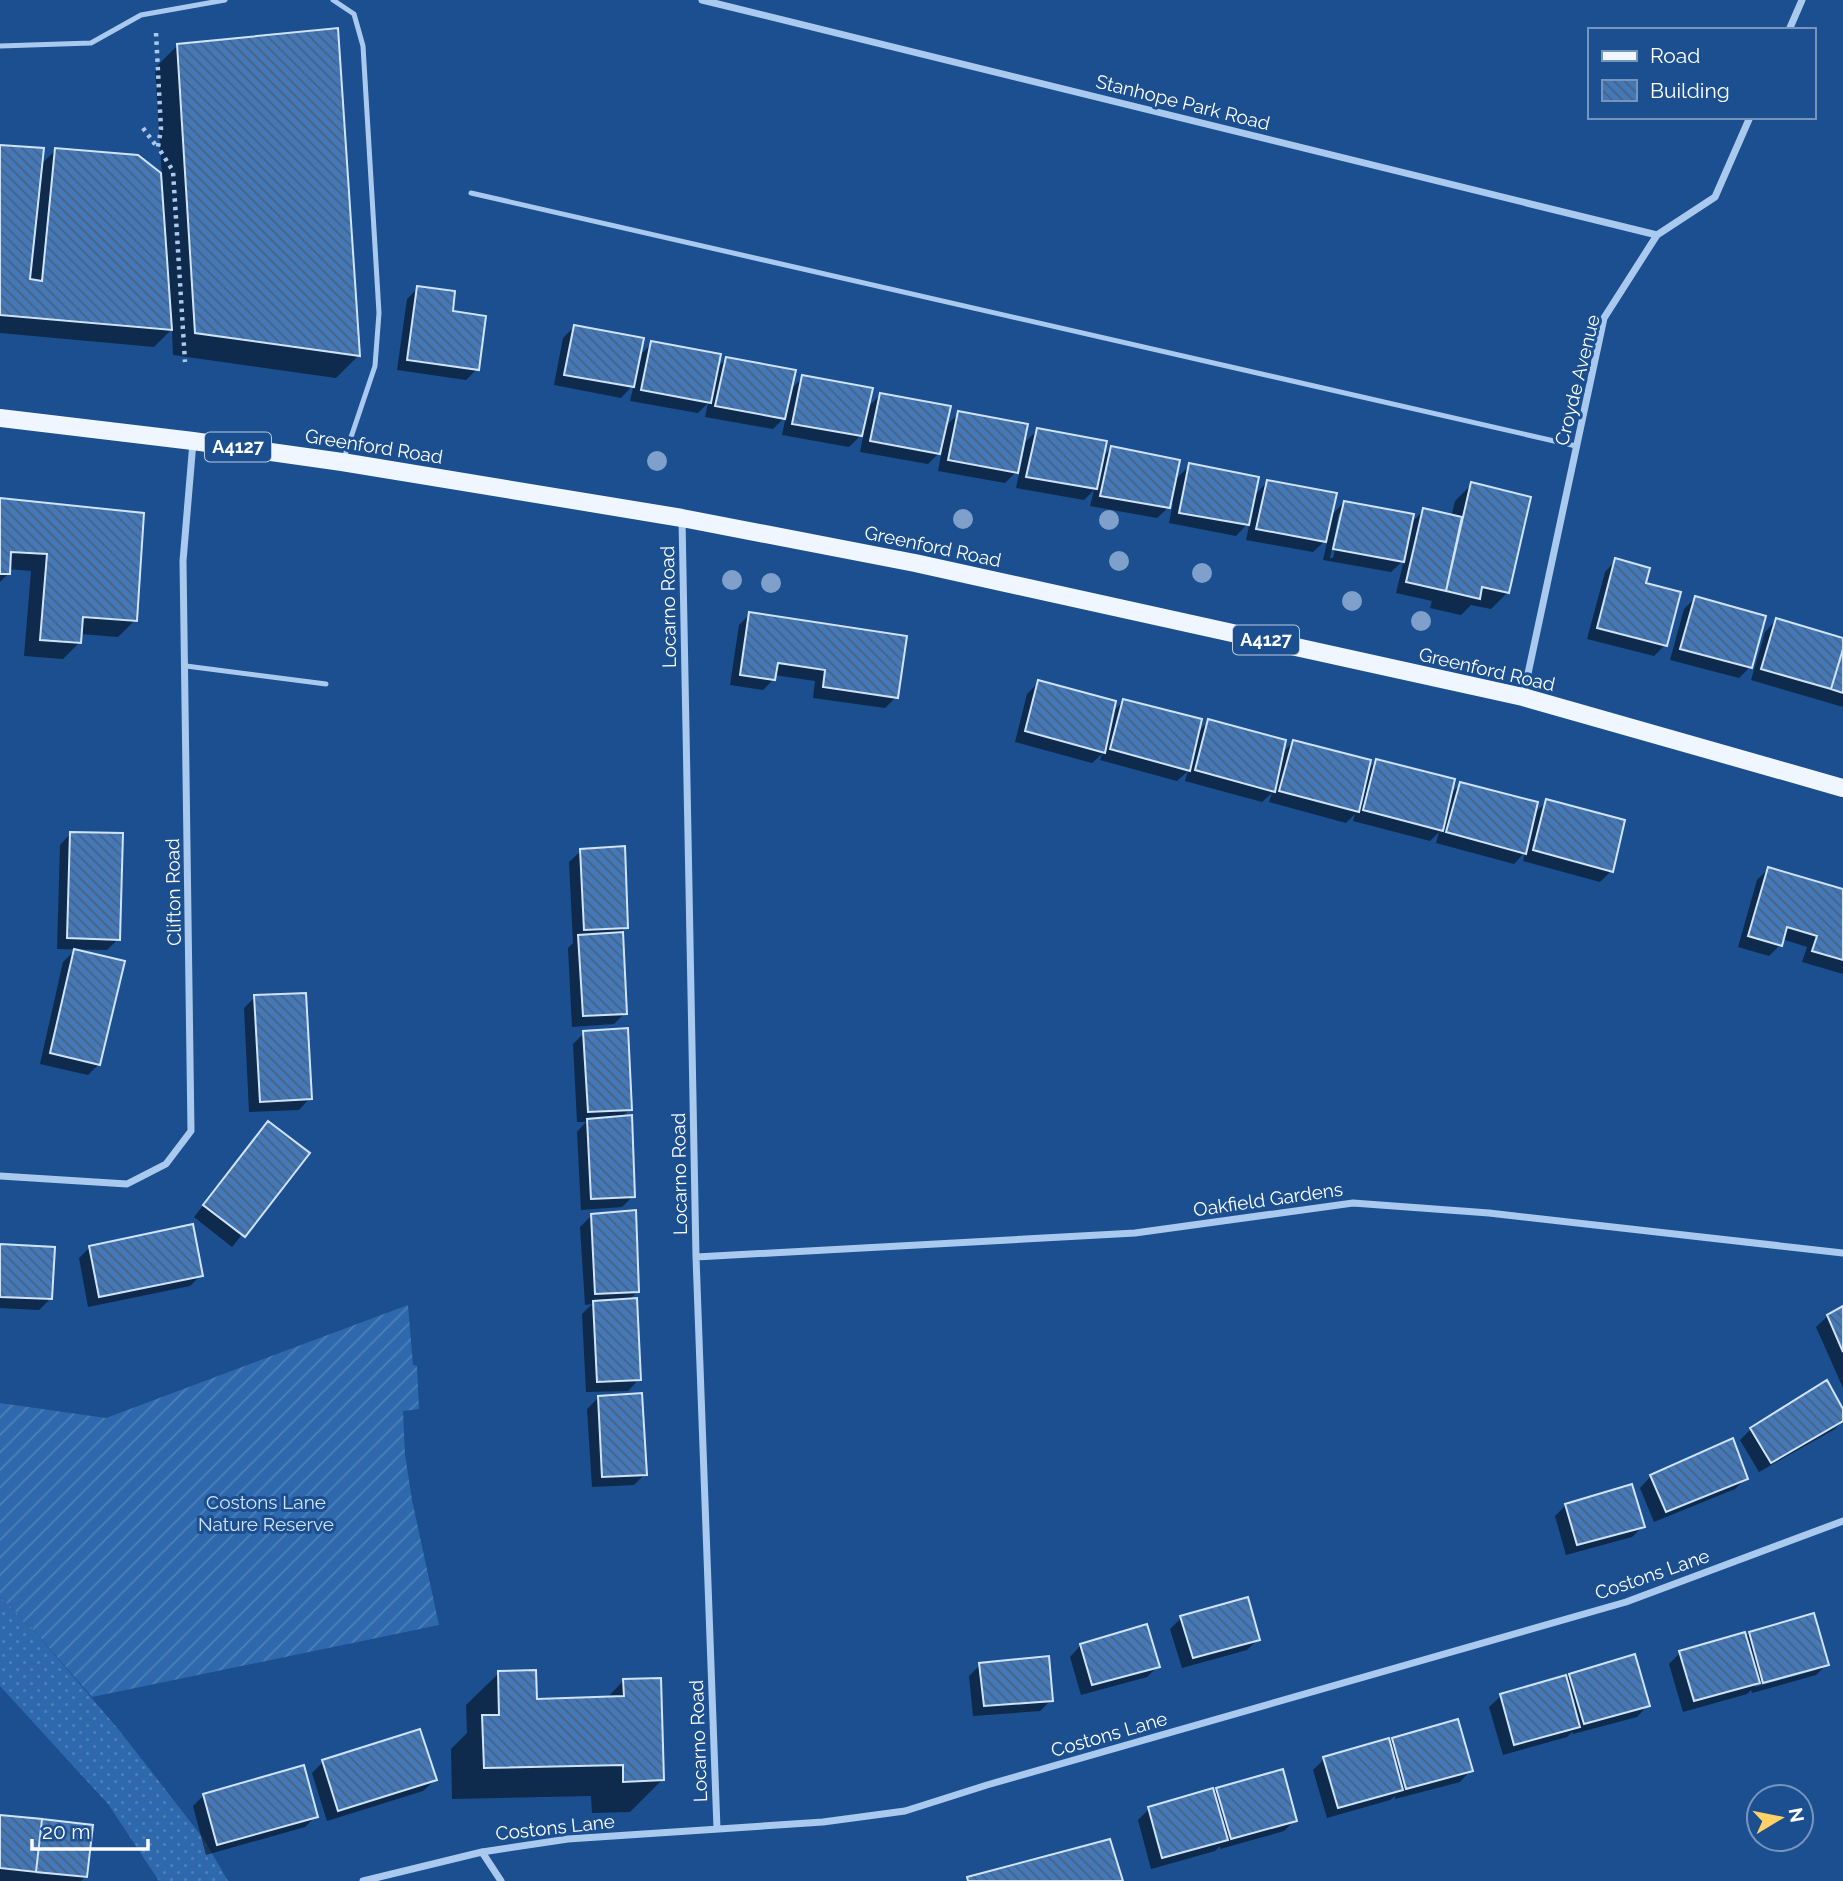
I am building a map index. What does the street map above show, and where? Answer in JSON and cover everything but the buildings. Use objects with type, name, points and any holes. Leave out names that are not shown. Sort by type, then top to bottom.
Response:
[{"type":"main road","name":"Greenford Road","points":[[0,418],[342,462],[682,518],[915,563],[1523,697],[1843,788]]},
{"type":"street","name":"Stanhope Park Road","points":[[702,0],[1657,234]]},
{"type":"street","points":[[1790,28],[1802,0]]},
{"type":"street","name":"Croyde Avenue","points":[[1523,697],[1605,317],[1657,234],[1715,197],[1749,119]]},
{"type":"street","name":"Clifton Road","points":[[0,1176],[127,1185],[166,1164],[191,1130],[183,561],[193,441]]},
{"type":"street","name":"Locarno Road","points":[[682,518],[696,1257],[717,1829]]},
{"type":"street","name":"Oakfield Gardens","points":[[696,1257],[1135,1233],[1353,1203],[1489,1213],[1843,1253]]},
{"type":"street","name":"Costons Lane","points":[[363,1881],[482,1852],[568,1839],[823,1822],[905,1811],[986,1785],[1626,1602],[1843,1521]]},
{"type":"street","points":[[482,1852],[501,1881]]},
{"type":"lane","points":[[0,46],[91,43],[141,15],[225,0]]},
{"type":"lane","points":[[333,0],[355,14],[363,46],[379,313],[375,366],[342,462]]},
{"type":"lane","points":[[471,193],[1576,446]]},
{"type":"lane","points":[[186,667],[326,684]]},
{"type":"path","points":[[155,11],[161,129],[158,147]]},
{"type":"path","points":[[143,128],[173,171],[185,362]]},
{"type":"green space","name":"Costons Lane Nature Reserve","points":[[408,1305],[413,1365],[417,1366],[419,1409],[403,1411],[405,1454],[412,1500],[439,1625],[92,1697],[30,1626],[0,1597],[0,1403],[106,1418]]},
{"type":"green space","points":[[0,1597],[30,1626],[119,1730],[203,1838],[228,1881],[159,1881],[108,1804],[0,1686]]}]
